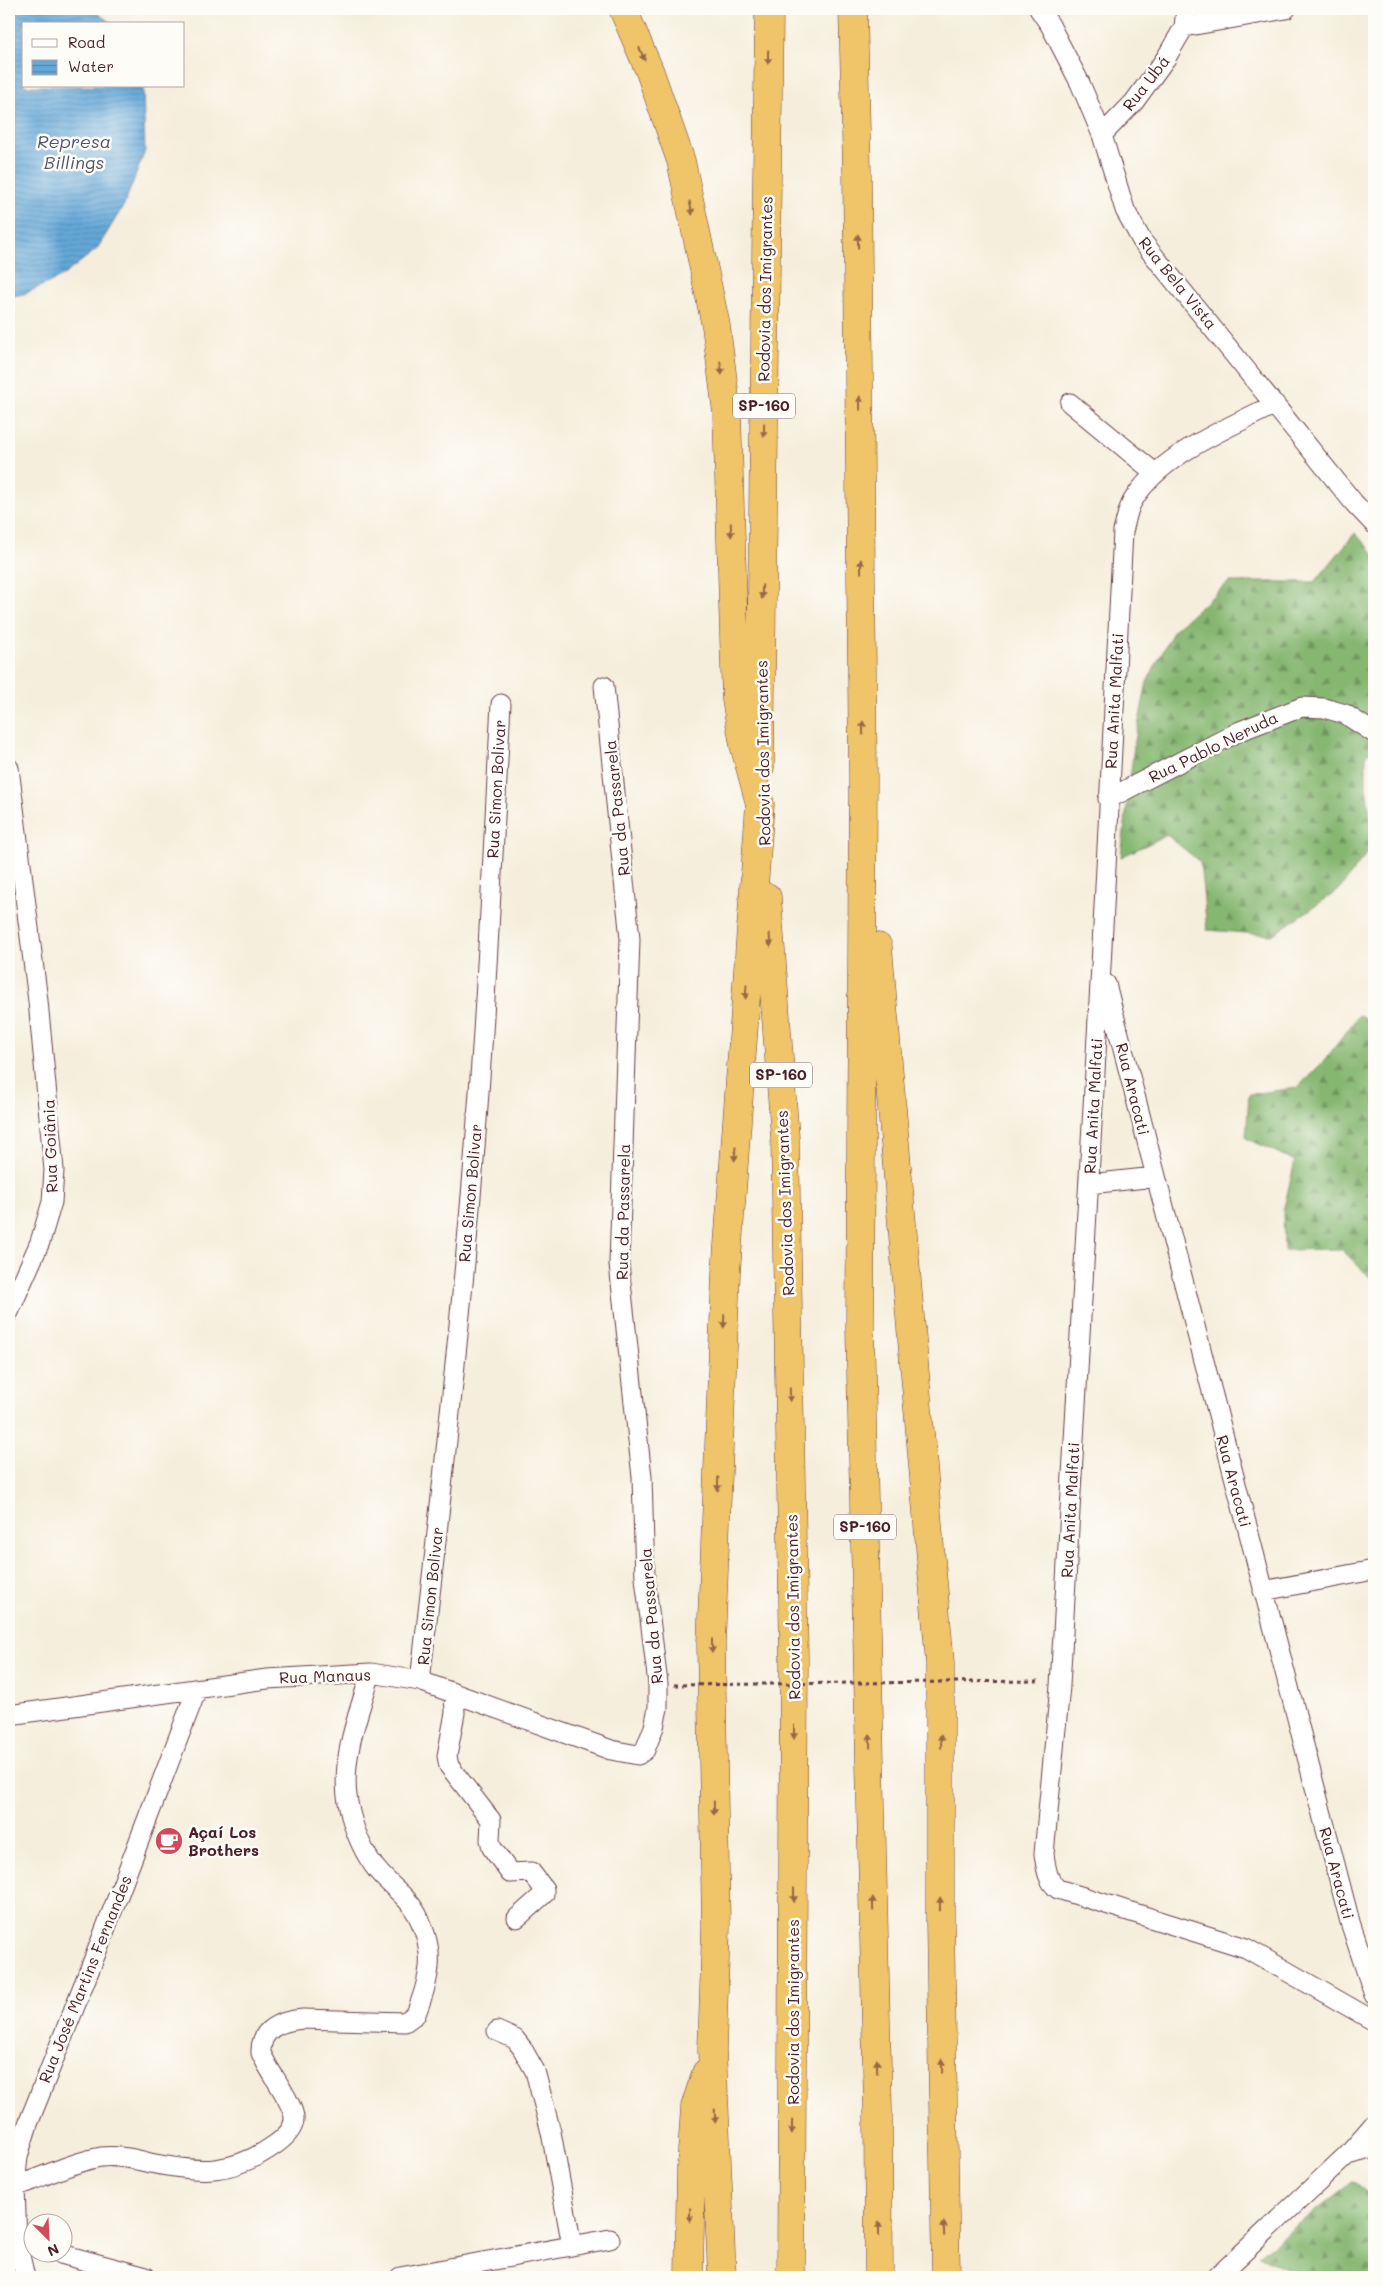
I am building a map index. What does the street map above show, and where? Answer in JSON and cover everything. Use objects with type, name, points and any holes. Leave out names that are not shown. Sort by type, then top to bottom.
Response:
[{"type":"highway","points":[[623,9],[650,72],[681,161],[716,326],[727,413],[736,700],[744,745],[760,804],[726,1272],[712,1644],[716,1927],[712,2050],[722,2277]]},
{"type":"highway","name":"Rodovia dos Imigrantes","points":[[769,9],[760,804],[786,1148],[794,1660],[791,2277]]},
{"type":"highway","name":"SP-160","points":[[853,9],[857,172],[863,777],[860,1328],[878,2110],[879,2277]]},
{"type":"highway","points":[[863,777],[940,1663],[940,1922],[946,2277]]},
{"type":"highway","points":[[689,2277],[692,2166],[696,2107],[712,2050]]},
{"type":"street","name":"Rua Bela Vista","points":[[1038,9],[1050,25],[1080,83],[1102,135],[1125,210],[1142,241],[1173,282],[1210,324],[1354,503],[1374,524]]},
{"type":"street","points":[[1185,18],[1286,9]]},
{"type":"street","name":"Rua Ubá","points":[[1102,135],[1134,102],[1155,75],[1185,18]]},
{"type":"street","points":[[1070,404],[1155,473]]},
{"type":"street","name":"Rua Anita Malfati","points":[[1275,404],[1212,437],[1155,473],[1131,504],[1123,531],[1101,966],[1060,1686],[1044,1854],[1046,1869],[1052,1885],[1064,1891],[1246,1948],[1374,2021]]},
{"type":"street","name":"Rua da Passarela","points":[[604,686],[630,939],[619,1264],[642,1477],[646,1578],[658,1684],[658,1708],[648,1743],[642,1753],[630,1755]]},
{"type":"street","name":"Rua Simon Bolivar","points":[[420,1681],[453,1385],[471,1193],[501,704]]},
{"type":"street","name":"Rua Pablo Neruda","points":[[1108,799],[1240,731],[1302,707],[1324,708],[1345,714],[1374,733]]},
{"type":"street","name":"Rua Goiânia","points":[[9,768],[38,1002],[54,1170],[52,1202],[40,1242],[9,1312]]},
{"type":"street","name":"Rua Aracati","points":[[1101,966],[1350,1922],[1374,1995]]},
{"type":"street","points":[[1089,1184],[1155,1177]]},
{"type":"street","points":[[1263,1591],[1374,1570]]},
{"type":"street","points":[[13,2176],[100,2157],[114,2156],[175,2168],[200,2170],[218,2170],[244,2163],[259,2156],[282,2139],[289,2132],[293,2124],[292,2111],[261,2053],[261,2044],[272,2027],[290,2020],[303,2019],[405,2022],[416,2014],[428,1973],[428,1949],[421,1924],[407,1900],[374,1867],[356,1832],[347,1798],[347,1762],[358,1714],[371,1673]]},
{"type":"street","name":"Rua Manaus","points":[[9,1715],[268,1679],[371,1673],[420,1681],[611,1750],[630,1755]]},
{"type":"street","name":"Rua José Martins Fernandes","points":[[25,2277],[19,2246],[13,2176],[18,2156],[28,2124],[95,1956],[197,1689]]},
{"type":"street","points":[[454,1693],[455,1713],[447,1756],[449,1766],[491,1820],[490,1840],[492,1848],[502,1864],[510,1873],[531,1872],[544,1889],[544,1894],[517,1918]]},
{"type":"street","points":[[497,2031],[515,2039],[534,2071],[551,2132],[572,2246]]},
{"type":"street","points":[[1217,2277],[1347,2155],[1374,2124]]},
{"type":"street","points":[[1347,2155],[1374,2148]]},
{"type":"street","points":[[400,2277],[610,2239]]},
{"type":"street","points":[[72,2257],[146,2277]]},
{"type":"path","points":[[674,1685],[1038,1681]]},
{"type":"green space","points":[[1355,533],[1374,554],[1374,750],[1366,755],[1366,787],[1374,844],[1339,890],[1272,935],[1207,930],[1200,862],[1167,835],[1121,857],[1134,746],[1147,682],[1174,630],[1229,582],[1315,582]]},
{"type":"green space","points":[[1359,1015],[1374,1023],[1374,1281],[1341,1249],[1284,1250],[1283,1212],[1295,1161],[1246,1138],[1249,1094],[1297,1088],[1325,1060]]},
{"type":"green space","points":[[1353,2181],[1374,2199],[1374,2277],[1307,2277],[1258,2256]]},
{"type":"water","name":"Represa Billings","points":[[9,9],[91,9],[110,22],[22,22],[22,88],[143,88],[145,151],[124,205],[97,249],[61,277],[24,294],[9,297]]},
{"type":"place","name":"Açaí Los Brothers","points":[[169,1841]]}]
